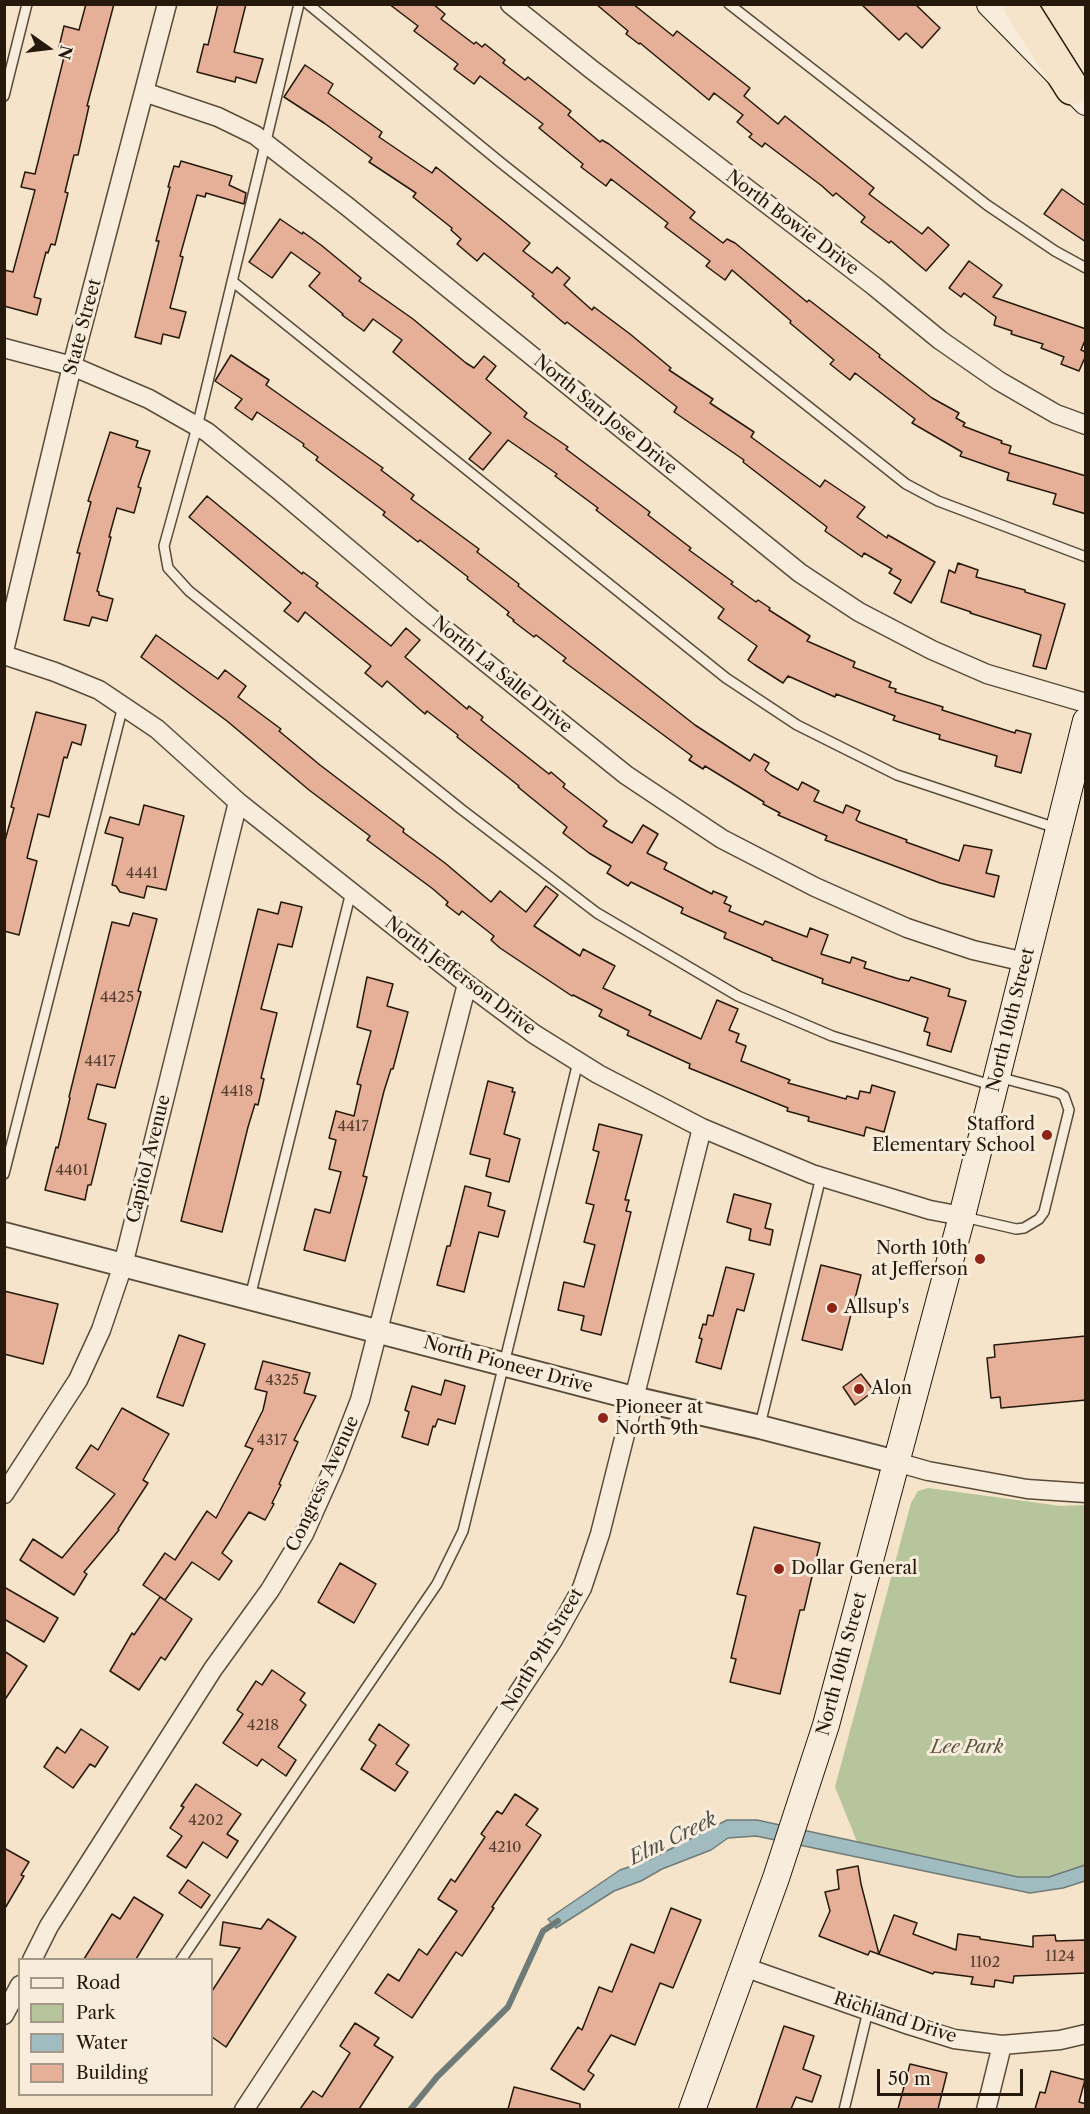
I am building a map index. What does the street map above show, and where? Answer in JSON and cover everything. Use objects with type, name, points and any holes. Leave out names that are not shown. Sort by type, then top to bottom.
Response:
[{"type":"highway","points":[[1019,4],[1079,95]]},
{"type":"main road","points":[[990,4],[1079,95]]},
{"type":"main road","name":"North 10th Street","points":[[692,2109],[776,1878],[826,1725],[962,1216],[1086,721]]},
{"type":"street","name":"State Street","points":[[4,653],[72,366],[167,4]]},
{"type":"street","name":"North Bowie Drive","points":[[510,4],[940,339],[1008,387],[1056,414],[1086,425]]},
{"type":"street","name":"North San Jose Drive","points":[[144,92],[218,117],[255,135],[348,207],[800,573],[859,612],[932,650],[987,674],[1086,702]]},
{"type":"street","name":"North La Salle Drive","points":[[4,348],[72,366],[149,399],[207,432],[422,611],[626,775],[722,839],[815,887],[907,928],[973,950],[1025,962]]},
{"type":"street","name":"North Jefferson Drive","points":[[4,653],[99,690],[157,729],[238,801],[467,984],[534,1034],[597,1074],[702,1128],[821,1177],[930,1210],[962,1216]]},
{"type":"street","name":"Capitol Avenue","points":[[4,1494],[78,1380],[101,1330],[123,1265],[238,801]]},
{"type":"street","name":"Congress Avenue","points":[[33,1958],[49,1926],[213,1670],[270,1590],[304,1534],[334,1467],[360,1400],[379,1332],[467,984]]},
{"type":"street","name":"North 9th Street","points":[[244,2109],[553,1640],[582,1588],[600,1534],[702,1128]]},
{"type":"street","name":"North Pioneer Drive","points":[[4,1234],[504,1365],[760,1427],[928,1471],[1027,1489],[1086,1493]]},
{"type":"street","name":"Richland Drive","points":[[744,1967],[954,2039],[1002,2044],[1060,2040],[1086,2034]]},
{"type":"street","points":[[11,2011],[18,1991]]},
{"type":"street","points":[[986,2109],[1002,2044]]},
{"type":"lane","points":[[4,96],[27,4]]},
{"type":"lane","points":[[299,4],[197,427],[164,546],[168,568],[189,591],[461,809],[597,913],[738,996],[832,1036],[996,1081],[1059,1093],[1064,1096],[1070,1110],[1044,1212],[1032,1224],[1016,1229],[962,1216]]},
{"type":"lane","points":[[308,4],[500,162],[906,484],[938,501],[1086,558]]},
{"type":"lane","points":[[729,4],[987,205],[1055,252],[1086,268]]},
{"type":"lane","points":[[232,281],[726,678],[788,720],[897,775],[1059,829]]},
{"type":"lane","points":[[4,1174],[123,706]]},
{"type":"lane","points":[[249,1298],[351,892]]},
{"type":"lane","points":[[182,1958],[437,1584],[463,1531],[578,1062]]},
{"type":"lane","points":[[760,1427],[821,1177]]},
{"type":"lane","points":[[844,2109],[868,2011]]},
{"type":"green space","name":"Lee Park","points":[[928,1488],[1061,1506],[1085,1505],[1085,1870],[1049,1880],[1029,1881],[858,1844],[835,1787],[911,1503],[918,1491]]},
{"type":"water","points":[[727,1820],[757,1820],[1018,1877],[1049,1877],[1085,1865],[1085,1881],[1063,1888],[1030,1893],[756,1836],[728,1838],[711,1850],[614,1891],[556,1928],[548,1919],[620,1870],[649,1860]]},
{"type":"building","points":[[86,4],[114,4],[87,106],[89,106],[78,155],[74,155],[65,192],[68,193],[55,245],[51,244],[48,253],[46,252],[34,297],[41,299],[37,315],[4,306],[4,270],[13,272],[35,190],[21,187],[25,172],[35,174],[66,49],[59,47],[64,26],[79,30]]},
{"type":"building","points":[[218,4],[246,4],[234,52],[263,59],[256,83],[236,77],[235,82],[197,72],[204,44],[208,45]]},
{"type":"building","points":[[389,4],[433,4],[445,14],[441,19],[474,44],[476,42],[482,47],[485,44],[505,60],[503,63],[525,80],[528,77],[571,111],[568,115],[600,142],[602,140],[609,144],[695,212],[690,218],[723,243],[727,239],[735,243],[807,302],[809,300],[932,398],[959,413],[956,418],[965,423],[963,426],[1011,446],[1009,453],[1086,476],[1086,514],[1053,504],[1056,494],[1007,480],[1009,473],[960,456],[962,452],[912,423],[915,419],[855,373],[850,380],[830,364],[834,360],[732,270],[725,280],[706,266],[710,261],[665,227],[668,223],[611,179],[606,186],[581,167],[583,164],[539,128],[543,124],[480,76],[474,84],[454,69],[458,64],[414,31],[418,26]]},
{"type":"building","points":[[596,4],[633,4],[673,36],[677,31],[750,88],[744,96],[778,124],[785,116],[874,188],[869,194],[922,234],[928,227],[949,245],[926,271],[891,241],[889,243],[861,222],[865,217],[836,193],[833,196],[765,143],[762,147],[749,137],[752,134],[737,122],[743,115],[714,93],[709,100],[626,34],[628,31]]},
{"type":"building","points":[[861,4],[915,4],[940,28],[922,48],[906,33],[899,40]]},
{"type":"building","points":[[305,65],[333,84],[328,93],[382,132],[379,137],[432,173],[436,167],[507,224],[530,243],[523,251],[552,273],[557,267],[570,278],[564,285],[592,310],[594,307],[671,368],[669,370],[713,399],[710,403],[754,432],[751,437],[820,487],[825,480],[865,507],[857,517],[887,538],[888,535],[935,562],[911,603],[894,593],[901,580],[889,573],[892,569],[864,553],[862,557],[825,531],[827,527],[743,462],[744,460],[674,412],[677,407],[567,322],[565,324],[532,296],[534,294],[484,253],[477,261],[457,244],[461,239],[451,230],[452,228],[413,197],[416,193],[369,162],[372,158],[284,97]]},
{"type":"building","points":[[181,161],[232,176],[229,185],[246,193],[244,204],[206,193],[205,197],[197,195],[180,256],[183,257],[170,308],[186,312],[179,338],[163,334],[161,344],[135,337],[159,241],[156,241],[170,187],[168,187],[174,166],[179,167]]},
{"type":"building","points":[[1062,189],[1086,206],[1086,242],[1044,214]]},
{"type":"building","points":[[280,219],[321,245],[361,278],[359,281],[413,319],[466,363],[474,368],[484,356],[496,366],[486,379],[527,413],[524,417],[568,447],[566,449],[650,512],[648,515],[691,548],[689,550],[733,582],[731,584],[810,636],[807,641],[855,662],[853,667],[891,682],[889,687],[896,689],[895,692],[943,707],[942,710],[1015,733],[1016,730],[1031,734],[1021,773],[995,766],[997,756],[939,739],[940,735],[893,720],[895,716],[836,694],[835,697],[788,676],[783,683],[755,665],[748,660],[757,646],[718,618],[724,609],[596,510],[598,508],[555,476],[557,474],[508,440],[483,470],[469,459],[491,433],[393,352],[402,340],[373,319],[364,331],[342,315],[309,286],[320,273],[291,252],[272,278],[249,262]]},
{"type":"building","points":[[969,261],[1002,285],[993,297],[1086,329],[1086,338],[1081,350],[1086,352],[1086,355],[1079,371],[1061,364],[1064,357],[1041,348],[1043,344],[1011,334],[1012,331],[994,325],[996,317],[964,293],[961,297],[949,288]]},
{"type":"building","points":[[231,355],[269,380],[266,385],[383,468],[381,470],[414,495],[411,499],[479,549],[477,552],[519,584],[518,586],[695,725],[750,761],[754,754],[769,763],[765,770],[771,775],[798,790],[802,782],[819,791],[814,801],[843,813],[846,805],[860,811],[856,820],[859,822],[959,861],[964,845],[992,850],[986,873],[999,876],[994,897],[940,883],[825,840],[827,836],[778,815],[780,813],[763,804],[764,802],[705,766],[703,769],[689,760],[692,756],[563,661],[566,658],[536,635],[534,637],[513,621],[507,615],[509,612],[467,579],[468,577],[383,515],[385,512],[316,460],[318,457],[303,446],[304,444],[257,412],[252,420],[235,408],[242,399],[215,381]]},
{"type":"building","points":[[110,432],[138,441],[136,447],[150,451],[138,487],[141,488],[134,513],[117,508],[109,537],[111,537],[97,591],[99,595],[113,599],[107,621],[92,617],[89,626],[64,620],[80,553],[77,553],[91,502],[88,501]]},
{"type":"building","points":[[207,496],[302,574],[303,572],[318,583],[316,586],[391,646],[406,628],[420,640],[405,657],[467,709],[469,706],[483,717],[481,720],[549,774],[551,772],[565,784],[563,787],[607,821],[603,826],[632,843],[643,825],[658,834],[647,853],[667,863],[664,869],[712,894],[713,891],[727,897],[724,903],[731,906],[729,911],[763,925],[765,921],[807,937],[810,928],[828,935],[821,954],[850,963],[852,957],[866,962],[864,968],[909,981],[911,977],[950,989],[948,996],[966,1001],[951,1052],[927,1045],[930,1033],[924,1031],[928,1018],[822,983],[823,979],[772,960],[772,958],[724,938],[726,933],[681,913],[683,908],[631,882],[628,886],[607,873],[611,866],[563,833],[567,827],[457,737],[458,735],[427,711],[425,714],[387,681],[382,687],[365,673],[371,666],[305,612],[298,622],[284,611],[291,603],[189,517]]},
{"type":"building","points":[[958,563],[978,570],[976,577],[1065,604],[1046,669],[1033,666],[1041,635],[941,602],[949,570],[955,573]]},
{"type":"building","points":[[156,635],[218,679],[225,670],[246,686],[238,697],[281,729],[279,731],[320,765],[404,829],[403,832],[445,863],[491,902],[500,891],[526,912],[546,886],[558,895],[534,926],[580,956],[583,949],[615,966],[603,988],[651,1011],[649,1015],[701,1039],[717,1000],[738,1009],[729,1030],[739,1034],[736,1042],[746,1046],[741,1061],[790,1080],[788,1083],[846,1099],[847,1096],[858,1099],[860,1091],[870,1093],[872,1085],[895,1092],[884,1132],[866,1127],[864,1136],[808,1121],[809,1117],[787,1111],[788,1108],[689,1068],[690,1064],[627,1035],[629,1031],[599,1016],[602,1010],[572,996],[500,948],[491,940],[494,936],[462,911],[459,915],[446,905],[448,902],[433,889],[367,840],[370,836],[309,790],[227,721],[141,657]]},
{"type":"building","points":[[36,712],[86,725],[81,745],[72,742],[67,758],[64,757],[49,817],[38,814],[27,858],[37,861],[19,935],[4,931],[4,844],[14,808],[11,807]]},
{"type":"building","points":[[144,805],[184,816],[166,890],[147,886],[144,898],[120,892],[116,886],[112,885],[123,838],[105,833],[110,817],[139,825]]},
{"type":"building","points":[[281,902],[302,907],[292,947],[278,944],[261,1009],[277,1013],[261,1078],[264,1079],[258,1105],[255,1104],[248,1127],[222,1232],[181,1221],[258,909],[278,914]]},
{"type":"building","points":[[133,913],[157,919],[138,991],[141,992],[115,1088],[97,1084],[88,1119],[106,1124],[85,1200],[45,1190],[56,1147],[58,1148],[112,922],[129,926]]},
{"type":"building","points":[[367,977],[393,984],[387,1006],[408,1012],[393,1069],[391,1069],[384,1091],[363,1176],[367,1177],[345,1261],[304,1250],[315,1209],[330,1213],[341,1172],[329,1169],[336,1140],[329,1138],[336,1111],[354,1116],[361,1085],[357,1084],[371,1031],[357,1027]]},
{"type":"building","points":[[488,1081],[513,1088],[512,1092],[515,1092],[504,1134],[520,1139],[509,1182],[486,1176],[490,1159],[470,1154]]},
{"type":"building","points":[[599,1124],[642,1135],[625,1200],[629,1200],[626,1211],[631,1212],[601,1335],[581,1330],[584,1316],[558,1310],[564,1282],[584,1287],[595,1245],[584,1242],[594,1205],[586,1203],[599,1152],[593,1150]]},
{"type":"building","points":[[465,1186],[491,1193],[488,1206],[505,1211],[498,1237],[479,1232],[464,1292],[437,1285],[447,1246],[450,1246]]},
{"type":"building","points":[[734,1194],[771,1204],[765,1228],[773,1230],[770,1245],[749,1240],[751,1229],[727,1222]]},
{"type":"building","name":"Allsup's","points":[[821,1265],[861,1275],[842,1350],[802,1340]]},
{"type":"building","points":[[726,1267],[754,1274],[744,1311],[737,1309],[721,1369],[696,1362],[703,1324],[706,1325],[708,1315],[713,1316]]},
{"type":"building","points":[[4,1291],[58,1304],[43,1364],[4,1354]]},
{"type":"building","points":[[179,1335],[205,1344],[183,1406],[157,1397]]},
{"type":"building","points":[[1086,1336],[1086,1400],[1001,1408],[1000,1397],[991,1398],[987,1358],[995,1357],[994,1345]]},
{"type":"building","points":[[263,1361],[310,1373],[304,1393],[316,1396],[294,1440],[298,1442],[279,1484],[281,1485],[272,1503],[274,1504],[265,1520],[249,1512],[222,1553],[232,1561],[219,1580],[192,1562],[165,1600],[143,1585],[165,1553],[175,1560],[207,1511],[216,1518],[253,1449],[245,1446],[263,1410],[267,1392],[255,1389]]},
{"type":"building","name":"Alon","points":[[861,1374],[874,1391],[855,1405],[843,1387]]},
{"type":"building","points":[[445,1380],[465,1386],[455,1424],[438,1419],[435,1427],[433,1426],[428,1445],[402,1437],[409,1412],[405,1410],[412,1386],[441,1395]]},
{"type":"building","points":[[122,1408],[169,1434],[143,1480],[148,1483],[119,1530],[84,1572],[87,1574],[74,1595],[20,1560],[33,1539],[62,1558],[115,1494],[76,1468],[91,1445],[98,1450]]},
{"type":"building","points":[[754,1527],[820,1543],[804,1610],[800,1610],[780,1694],[730,1682],[736,1659],[731,1658],[746,1596],[737,1594]]},
{"type":"building","points":[[340,1563],[376,1584],[354,1623],[318,1602]]},
{"type":"building","points":[[4,1587],[58,1618],[44,1642],[4,1619]]},
{"type":"building","points":[[160,1597],[192,1619],[165,1660],[161,1657],[139,1690],[110,1671],[132,1633],[134,1635]]},
{"type":"building","points":[[4,1651],[27,1666],[4,1701]]},
{"type":"building","points":[[272,1670],[305,1693],[300,1700],[306,1705],[278,1747],[296,1760],[286,1776],[262,1759],[257,1766],[223,1743],[243,1714],[237,1710],[256,1681],[262,1685]]},
{"type":"building","points":[[379,1724],[409,1745],[396,1764],[408,1772],[395,1791],[361,1769],[376,1745],[369,1740]]},
{"type":"building","points":[[81,1729],[108,1747],[95,1767],[90,1764],[73,1788],[44,1767],[57,1747],[65,1753]]},
{"type":"building","points":[[196,1784],[241,1814],[227,1834],[238,1841],[227,1858],[203,1842],[186,1868],[167,1856],[182,1836],[170,1828]]},
{"type":"building","points":[[515,1794],[538,1809],[526,1825],[541,1835],[462,1956],[456,1952],[412,2018],[375,1993],[388,1974],[399,1981],[419,1949],[427,1955],[457,1911],[438,1899],[451,1879],[455,1882],[485,1837],[481,1834],[497,1811],[502,1814]]},
{"type":"building","points":[[4,1848],[29,1862],[21,1875],[24,1876],[4,1910]]},
{"type":"building","points":[[858,1866],[879,1954],[894,1915],[917,1923],[913,1934],[956,1950],[958,1934],[1033,1947],[1033,1936],[1055,1935],[1056,1941],[1086,1940],[1086,1973],[1014,1976],[1013,1983],[995,1980],[994,1987],[971,1984],[973,1977],[934,1972],[933,1974],[870,1951],[868,1955],[819,1936],[830,1911],[825,1892],[839,1889],[837,1870]]},
{"type":"building","points":[[188,1880],[210,1895],[201,1908],[179,1893]]},
{"type":"building","points":[[134,1897],[163,1915],[137,1958],[85,1958],[112,1914],[120,1919]]},
{"type":"building","points":[[671,1908],[701,1920],[673,1988],[660,1983],[635,2045],[611,2035],[588,2071],[594,2075],[584,2090],[551,2069],[578,2027],[582,2030],[599,1987],[612,1992],[631,1944],[654,1953]]},
{"type":"building","points":[[268,1919],[296,1937],[226,2047],[213,2038],[213,1989],[240,1948],[220,1945],[223,1922],[261,1929]]},
{"type":"building","points":[[355,2023],[379,2038],[374,2045],[393,2057],[359,2109],[300,2109],[313,2091],[322,2097],[350,2053],[340,2046]]},
{"type":"building","points":[[784,2026],[814,2036],[803,2069],[821,2076],[812,2102],[796,2097],[791,2109],[756,2109]]},
{"type":"building","points":[[910,2064],[947,2073],[938,2109],[898,2109]]},
{"type":"building","points":[[1051,2071],[1085,2080],[1079,2102],[1086,2104],[1086,2109],[1035,2109],[1040,2092],[1045,2093]]},
{"type":"building","points":[[514,2087],[580,2104],[580,2109],[508,2109]]},
{"type":"waterway","name":"Elm Creek","points":[[410,2110],[437,2077],[508,2007],[543,1931],[558,1921]]},
{"type":"place","name":"Stafford Elementary School","points":[[1047,1135]]},
{"type":"place","name":"North 10th at Jefferson","points":[[980,1259]]},
{"type":"place","name":"Allsup's","points":[[832,1308]]},
{"type":"place","name":"Alon","points":[[859,1389]]},
{"type":"place","name":"Pioneer at North 9th","points":[[603,1418]]},
{"type":"place","name":"Dollar General","points":[[779,1569]]}]
